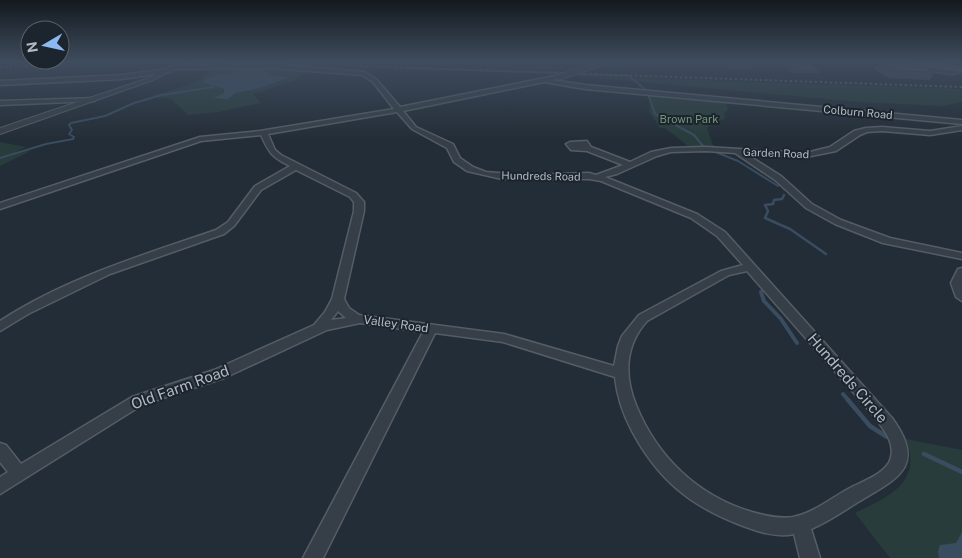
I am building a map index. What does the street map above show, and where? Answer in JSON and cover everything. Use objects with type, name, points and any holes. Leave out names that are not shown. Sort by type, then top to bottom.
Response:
[{"type":"street","points":[[0,131],[122,88]]},
{"type":"street","name":"Hundreds Road","points":[[381,88],[416,129],[452,146],[456,160],[470,169],[506,176],[589,176],[620,185],[707,222],[721,234],[749,267]]},
{"type":"street","points":[[0,206],[197,140],[264,133],[508,88]]},
{"type":"street","name":"Colburn Road","points":[[595,88],[961,127]]},
{"type":"street","points":[[0,103],[94,99]]},
{"type":"street","name":"Garden Road","points":[[589,176],[617,171],[671,150],[697,148],[809,155],[830,150],[859,132],[869,130],[930,133],[961,127]]},
{"type":"street","points":[[264,133],[273,153],[295,167],[353,195],[359,202],[360,211],[339,296]]},
{"type":"street","points":[[588,149],[630,166]]},
{"type":"street","points":[[737,151],[778,178],[809,206],[832,220],[887,241],[962,256]]},
{"type":"street","points":[[0,327],[24,311],[106,272],[220,232],[231,224],[256,190],[295,167]]},
{"type":"street","points":[[617,171],[620,185]]},
{"type":"street","name":"Hundreds Circle","points":[[749,267],[879,412],[893,431],[900,449],[898,463],[886,476],[800,524],[780,527],[747,519],[710,504],[685,489],[662,467],[647,444],[628,404],[620,373],[626,341],[633,327],[643,318],[725,273],[749,267]]},
{"type":"street","points":[[962,272],[957,283],[962,297]]},
{"type":"street","name":"Valley Road","points":[[339,296],[340,305],[346,312],[363,320],[513,340],[620,373]]},
{"type":"street","name":"Old Farm Road","points":[[316,330],[328,317],[339,296]]},
{"type":"street","name":"Old Farm Road","points":[[0,486],[131,403],[219,374],[335,322],[363,320]]},
{"type":"street","points":[[313,558],[431,328]]},
{"type":"street","points":[[0,450],[19,474]]},
{"type":"street","points":[[800,524],[810,558]]},
{"type":"green space","points":[[272,88],[253,94],[261,103],[218,112],[188,115],[171,99],[150,96],[176,89]]},
{"type":"green space","points":[[707,88],[962,89],[962,102],[942,106],[861,102]]},
{"type":"green space","name":"Brown Park","points":[[648,94],[726,102],[728,111],[724,112],[725,119],[712,123],[707,128],[714,148],[689,147],[665,128],[660,128],[649,111],[650,101]]},
{"type":"green space","points":[[0,142],[26,147],[16,152],[31,151],[0,166]]},
{"type":"green space","points":[[906,439],[962,450],[962,558],[890,558],[855,513],[890,494],[906,478],[910,467],[910,454]]},
{"type":"water","points":[[221,88],[259,88],[235,93],[228,99],[213,98],[224,93],[224,89]]},
{"type":"water","points":[[962,532],[962,558],[939,558],[938,551],[940,545],[956,543]]},
{"type":"waterway","points":[[0,158],[46,144],[73,139],[74,137],[69,134],[72,130],[69,125],[71,123],[105,116],[134,103],[162,95],[206,88]]},
{"type":"waterway","points":[[643,88],[647,91]]},
{"type":"waterway","points":[[648,94],[655,114],[694,135],[703,146]]},
{"type":"waterway","points":[[713,151],[738,161],[778,186]]},
{"type":"waterway","points":[[784,195],[782,199],[774,200],[773,204],[765,205],[768,211],[765,218],[790,229],[826,254]]},
{"type":"waterway","points":[[761,292],[764,301],[781,319],[797,343]]},
{"type":"waterway","points":[[843,394],[849,401]]},
{"type":"waterway","points":[[848,400],[870,426],[887,437]]},
{"type":"waterway","points":[[924,454],[962,472]]}]
